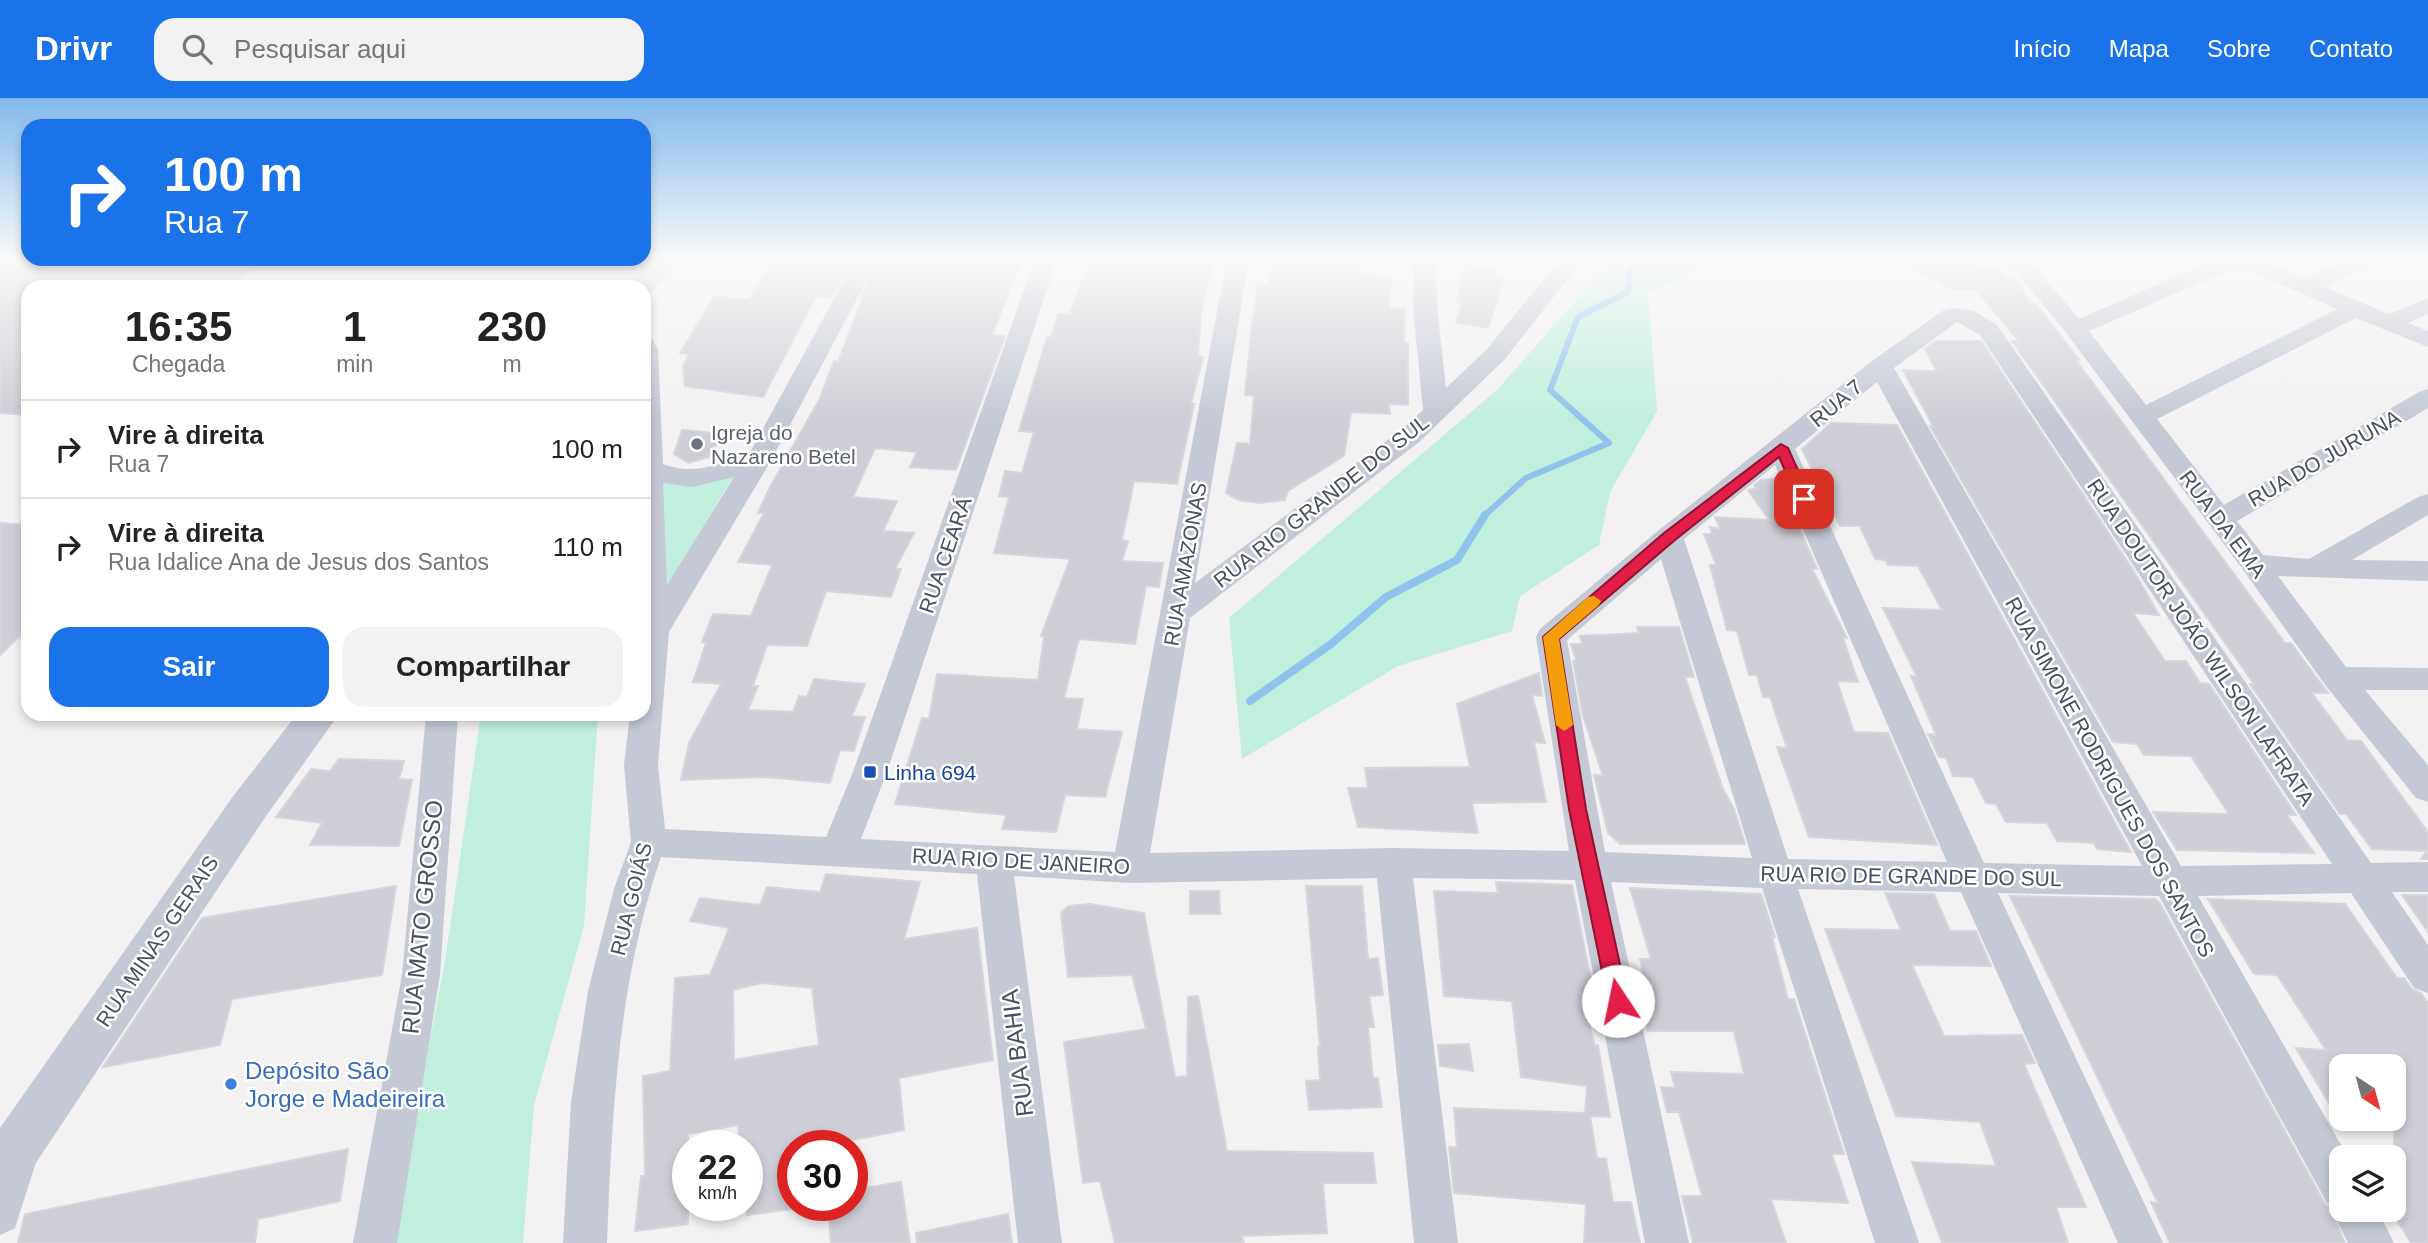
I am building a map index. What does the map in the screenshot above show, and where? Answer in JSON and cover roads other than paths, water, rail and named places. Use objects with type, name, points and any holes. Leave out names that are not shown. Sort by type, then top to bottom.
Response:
[{"type":"street","points":[[651,638],[759,459],[839,312]]},
{"type":"street","name":"RUA CEARÁ","points":[[839,850],[870,772],[1028,312]]},
{"type":"street","name":"RUA AMAZONAS","points":[[1130,868],[1229,312]]},
{"type":"street","points":[[1425,312],[1436,412]]},
{"type":"street","name":"RUA RIO GRANDE DO SUL","points":[[1177,612],[1410,436],[1496,354],[1530,312]]},
{"type":"street","name":"RUA DA EMA","points":[[2061,312],[2254,564],[2337,678],[2428,789]]},
{"type":"street","points":[[2075,329],[2114,312]]},
{"type":"street","points":[[2141,417],[2348,312]]},
{"type":"street","points":[[2363,312],[2428,340]]},
{"type":"street","points":[[2389,323],[2412,312]]},
{"type":"street","name":"RUA 7","points":[[1591,866],[1578,809],[1551,637],[1881,366],[1952,315],[1966,316]]},
{"type":"street","name":"RUA DOUTOR JOÃO WILSON LAFRATA","points":[[1966,316],[1989,330],[2428,976]]},
{"type":"street","name":"RUA SIMONE RODRIGUES DOS SANTOS","points":[[1881,366],[2167,881],[2329,1165]]},
{"type":"street","name":"RUA DO JURUNA","points":[[2220,519],[2428,397]]},
{"type":"street","points":[[1781,448],[1972,877],[2141,1243]]},
{"type":"street","points":[[651,469],[673,480],[703,479],[759,459]]},
{"type":"street","points":[[2313,569],[2428,503]]},
{"type":"street","points":[[1670,537],[1775,874],[1897,1243]]},
{"type":"street","points":[[2254,564],[2313,569],[2428,571]]},
{"type":"street","points":[[2337,678],[2428,679]]},
{"type":"street","name":"RUA MINAS GERAIS","points":[[11,1155],[248,807],[314,721]]},
{"type":"street","name":"RUA MATO GROSSO","points":[[375,1243],[421,975],[441,721]]},
{"type":"street","name":"RUA GOIÁS","points":[[585,1243],[592,1102],[607,991],[632,889],[649,842],[641,765],[644,721]]},
{"type":"street","name":"RUA RIO DE JANEIRO","points":[[649,842],[839,850],[994,862],[1130,868],[1393,863]]},
{"type":"street","name":"RUA BAHIA","points":[[994,862],[1040,1243]]},
{"type":"street","points":[[1393,863],[1436,1243]]},
{"type":"street","name":"RUA RIO DE GRANDE DO SUL","points":[[1393,863],[1591,866],[1775,874],[2167,881],[2428,877]]},
{"type":"street","points":[[1591,866],[1667,1243]]},
{"type":"street","points":[[0,1213],[11,1155]]},
{"type":"street","points":[[2360,1222],[2372,1243]]},
{"type":"waterway","points":[[1485,515],[1526,478],[1609,443],[1550,390],[1578,317],[1587,312]]},
{"type":"waterway","points":[[1250,701],[1331,644],[1386,597],[1457,560],[1485,515]]},
{"type":"place","name":"Igreja do Nazareno Betel","points":[[697,444]]},
{"type":"place","name":"Linha 694","points":[[870,772]]},
{"type":"place","name":"Depósito São Jorge e Madeireira","points":[[231,1084]]}]
